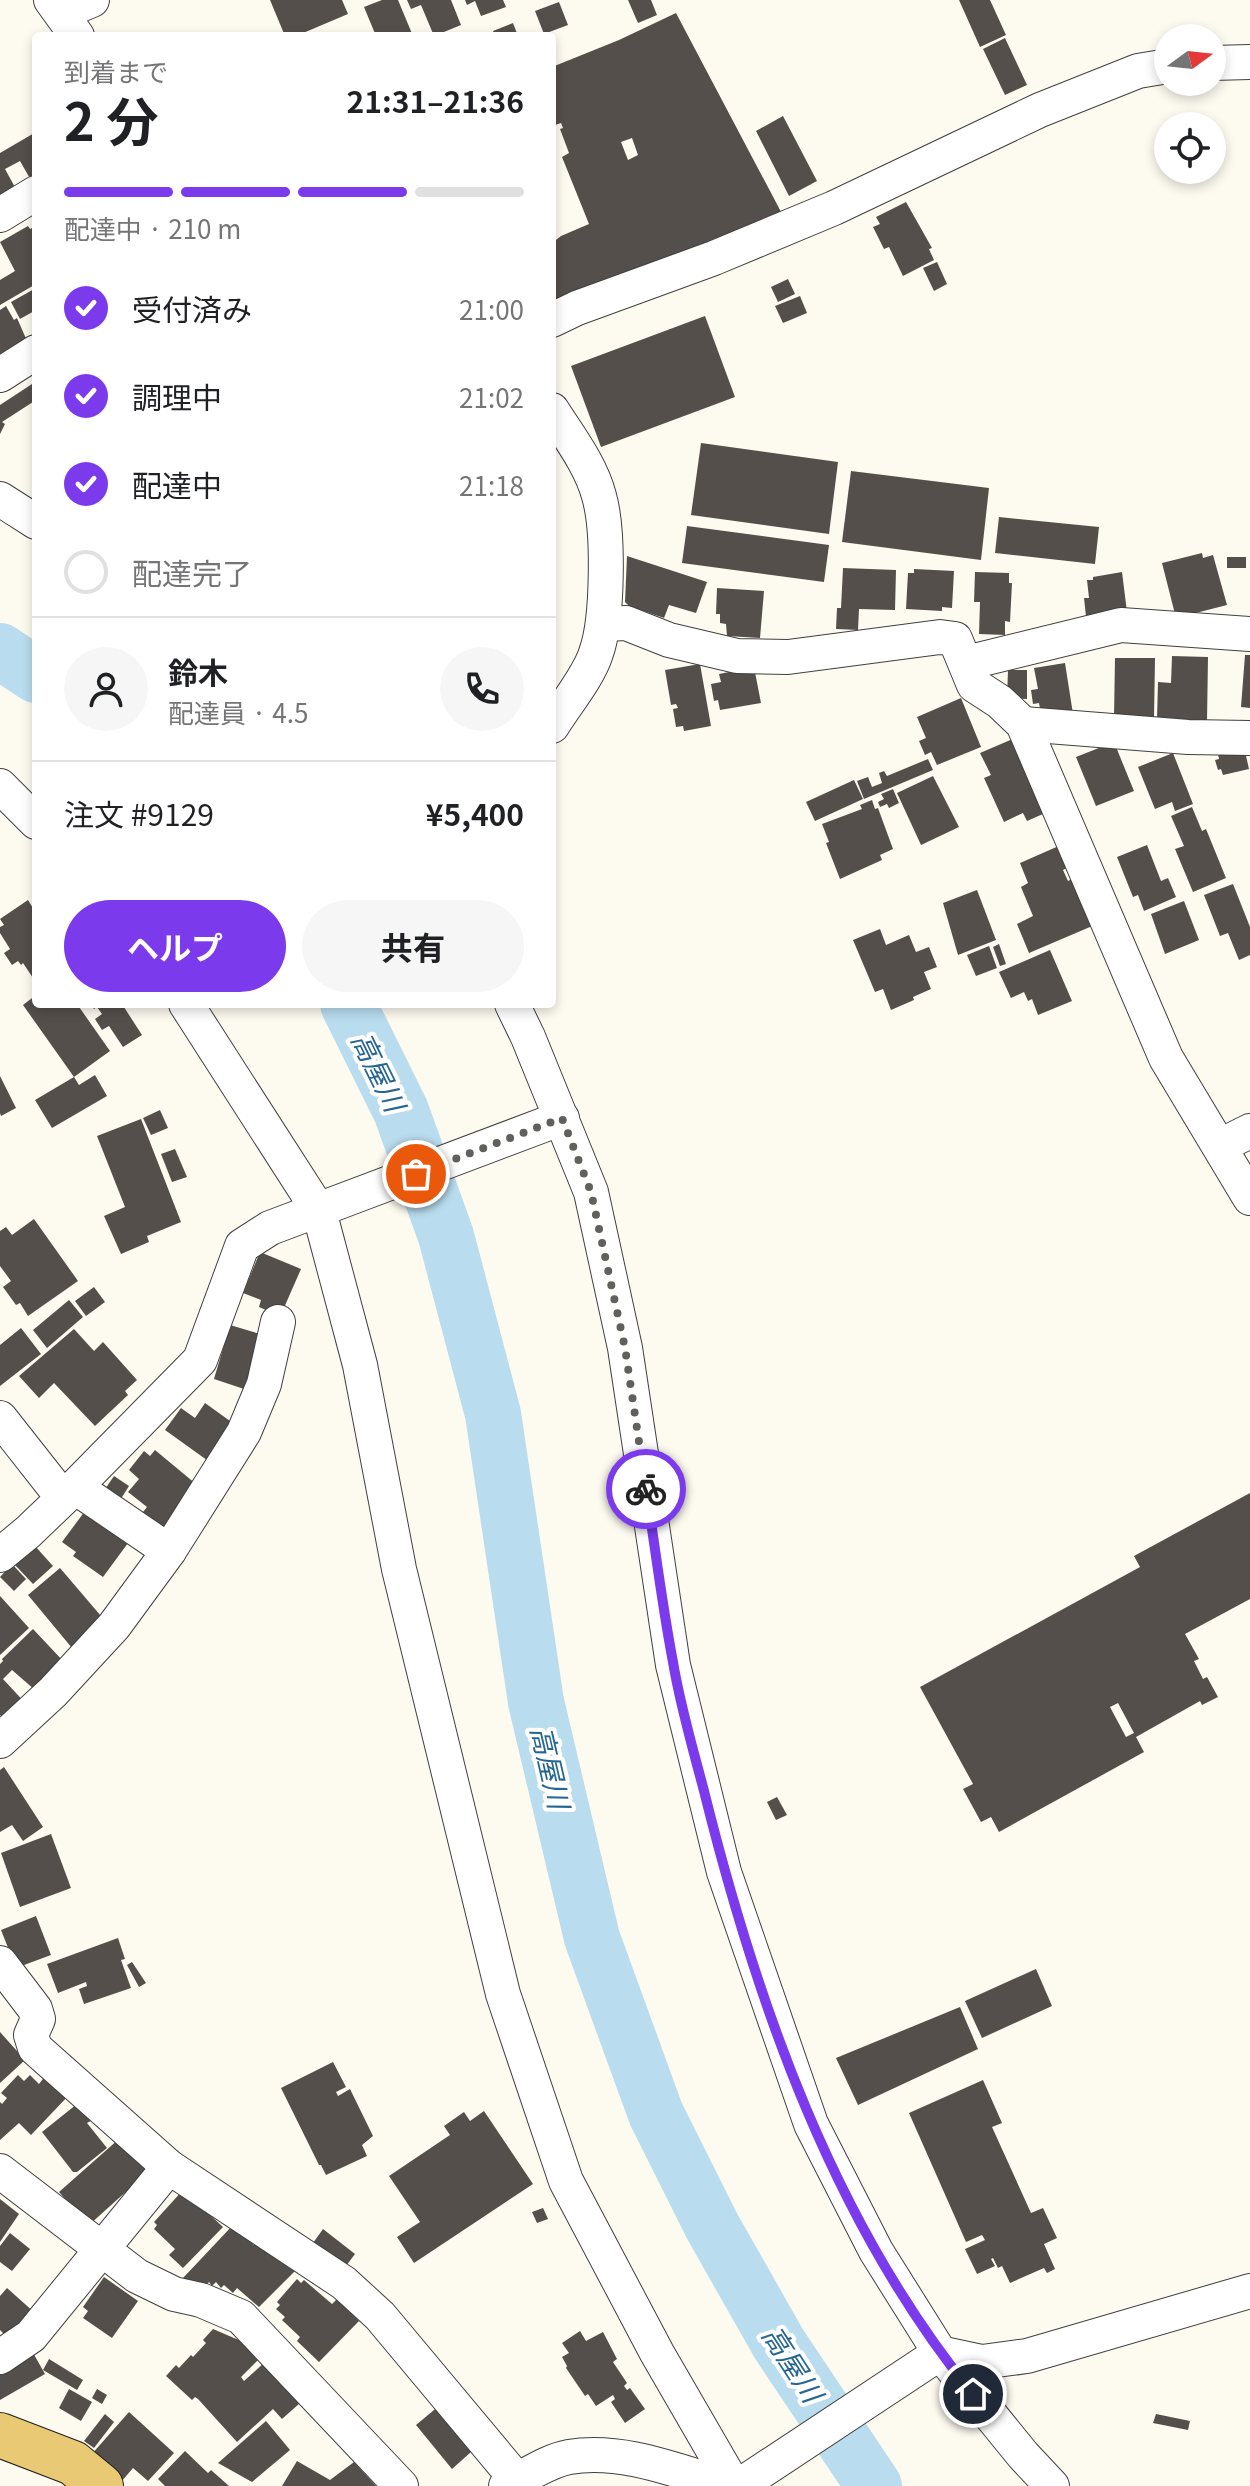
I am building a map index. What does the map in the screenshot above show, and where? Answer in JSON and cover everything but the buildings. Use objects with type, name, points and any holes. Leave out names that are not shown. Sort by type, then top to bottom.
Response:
[{"type":"main road","points":[[0,2435],[73,2463],[101,2486]]},
{"type":"street","points":[[63,16],[92,0]]},
{"type":"street","points":[[1226,63],[1250,62]]},
{"type":"street","points":[[556,318],[834,208],[1040,110],[1138,71],[1154,68]]},
{"type":"street","points":[[0,215],[32,195]]},
{"type":"street","points":[[0,375],[32,355]]},
{"type":"street","points":[[556,416],[580,454],[599,494],[604,525],[604,624],[596,656],[556,720]]},
{"type":"street","points":[[0,499],[32,519]]},
{"type":"street","points":[[604,624],[626,623],[669,640],[737,656],[788,657],[940,637],[955,639],[974,685],[1000,702],[1023,724],[1166,1058],[1250,1198]]},
{"type":"street","points":[[966,663],[1121,625],[1250,634]]},
{"type":"street","points":[[1023,724],[1188,737],[1250,738]]},
{"type":"street","points":[[0,786],[32,818]]},
{"type":"street","points":[[189,1008],[325,1208],[360,1365],[399,1569],[503,1994],[566,2181],[657,2353],[737,2485]]},
{"type":"street","points":[[514,1008],[591,1192],[625,1348],[673,1665],[724,1872],[811,2124],[876,2251],[936,2356],[1052,2486]]},
{"type":"street","points":[[0,1555],[69,1493],[200,1360],[242,1246],[270,1228],[559,1120]]},
{"type":"street","points":[[1220,1146],[1250,1131]]},
{"type":"street","points":[[0,1741],[53,1692],[114,1626],[169,1551],[244,1432],[264,1384],[278,1322]]},
{"type":"street","points":[[0,1418],[69,1493],[169,1551]]},
{"type":"street","points":[[0,1963],[35,2009],[38,2019],[31,2035],[35,2048],[169,2167],[344,2283],[380,2316],[528,2480],[566,2457],[597,2455],[647,2462],[737,2485],[936,2356],[982,2362],[1027,2356],[1250,2291]]},
{"type":"street","points":[[0,2357],[31,2336],[169,2167]]},
{"type":"street","points":[[0,2171],[137,2276],[174,2294],[201,2300],[241,2317],[401,2486]]},
{"type":"waterway","name":"高屋川","points":[[0,651],[32,672]]},
{"type":"waterway","name":"高屋川","points":[[350,1008],[401,1111],[446,1236],[493,1414],[536,1702],[592,1938],[656,2114],[712,2226],[779,2344],[874,2486]]},
{"type":"way so far","points":[[416,1174],[562,1118],[591,1192],[625,1348],[646,1489]]},
{"type":"route","points":[[646,1489],[673,1665],[724,1872],[792,2073],[811,2124],[876,2251],[940,2353],[973,2394]]}]
